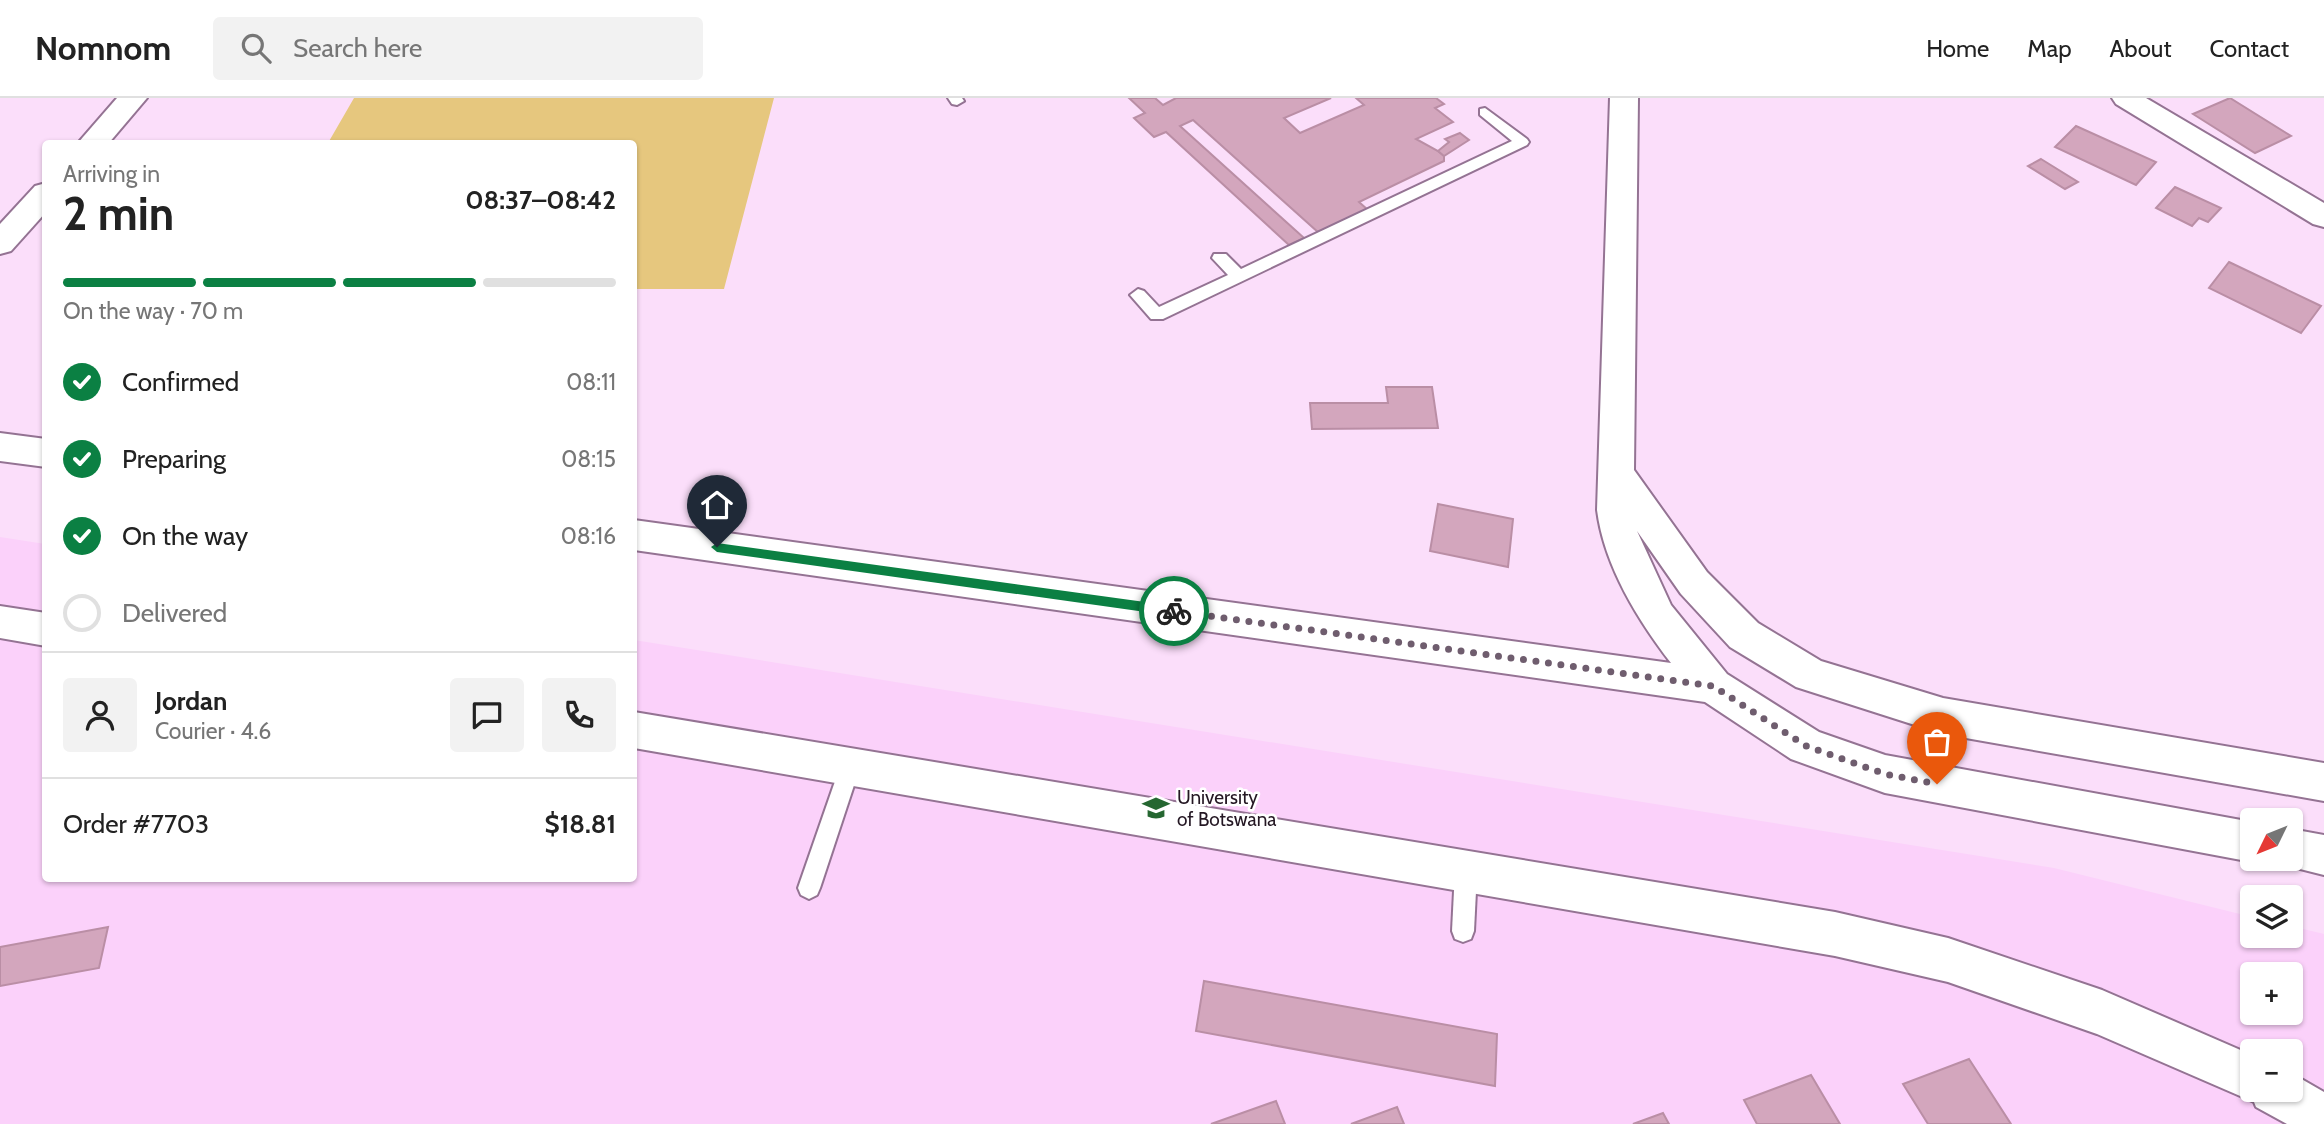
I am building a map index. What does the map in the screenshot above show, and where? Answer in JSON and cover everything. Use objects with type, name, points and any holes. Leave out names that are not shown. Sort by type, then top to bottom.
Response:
[{"type":"street","points":[[95,140],[133,98]]},
{"type":"street","points":[[1624,98],[1618,476],[1615,510],[1619,537],[1657,616],[1713,686],[1806,746],[1885,774],[2240,840]]},
{"type":"street","points":[[2126,98],[2324,217]]},
{"type":"street","points":[[0,243],[42,197]]},
{"type":"street","points":[[0,447],[42,452]]},
{"type":"street","points":[[1618,476],[1693,583],[1744,635],[1810,675],[1943,716],[2324,782]]},
{"type":"street","points":[[637,536],[1713,686]]},
{"type":"street","points":[[0,622],[42,629]]},
{"type":"street","points":[[637,731],[1835,934],[1948,960],[2102,1013],[2240,1074]]},
{"type":"street","points":[[2303,851],[2324,855]]},
{"type":"street","points":[[2295,1102],[2324,1118]]},
{"type":"lane","points":[[1138,295],[1157,315],[1522,142],[1485,112]]},
{"type":"lane","points":[[1220,258],[1239,276]]},
{"type":"lane","points":[[809,888],[850,767]]},
{"type":"lane","points":[[1463,930],[1466,871]]},
{"type":"shaded area","points":[[354,98],[774,98],[724,289],[637,289],[637,140],[330,140]]},
{"type":"shaded area","name":"University of Botswana","points":[[0,537],[42,544],[42,882],[637,882],[637,640],[2054,868],[2240,914],[2240,948],[2303,948],[2303,929],[2324,934],[2324,1124],[0,1124]]},
{"type":"building","points":[[1129,98],[1155,98],[1163,105],[1176,98],[1331,98],[1284,118],[1300,133],[1364,105],[1356,98],[1436,98],[1444,104],[1435,108],[1453,122],[1416,139],[1438,151],[1444,156],[1444,161],[1359,202],[1368,210],[1319,233],[1193,120],[1180,126],[1304,238],[1289,245],[1166,132],[1154,137],[1134,118],[1145,113]]},
{"type":"building","points":[[2230,98],[2291,136],[2255,153],[2193,114]]},
{"type":"building","points":[[2076,126],[2156,162],[2136,185],[2055,147]]},
{"type":"building","points":[[1460,133],[1469,140],[1444,156],[1438,151],[1449,142],[1445,139]]},
{"type":"building","points":[[2041,159],[2078,182],[2065,189],[2028,166]]},
{"type":"building","points":[[2175,187],[2221,208],[2208,222],[2199,218],[2192,226],[2156,208]]},
{"type":"building","points":[[2229,262],[2321,306],[2301,333],[2209,288]]},
{"type":"building","points":[[1386,387],[1432,387],[1438,428],[1312,429],[1310,403],[1388,403]]},
{"type":"building","points":[[1438,504],[1513,519],[1508,567],[1430,551]]},
{"type":"building","points":[[108,927],[99,968],[0,986],[0,947]]},
{"type":"building","points":[[1204,981],[1497,1034],[1495,1086],[1196,1031]]},
{"type":"building","points":[[1969,1059],[2011,1124],[1928,1124],[1903,1084]]},
{"type":"building","points":[[1811,1075],[1840,1124],[1757,1124],[1744,1100]]},
{"type":"building","points":[[1276,1101],[1285,1124],[1211,1124]]},
{"type":"building","points":[[1397,1107],[1404,1124],[1351,1124]]},
{"type":"building","points":[[1663,1113],[1669,1124],[1633,1124]]},
{"type":"way so far","points":[[1174,611],[1713,686],[1806,746],[1885,774],[1937,784]]},
{"type":"place","name":"University of Botswana","points":[[1156,808]]},
{"type":"route","points":[[717,547],[1174,611]]}]
